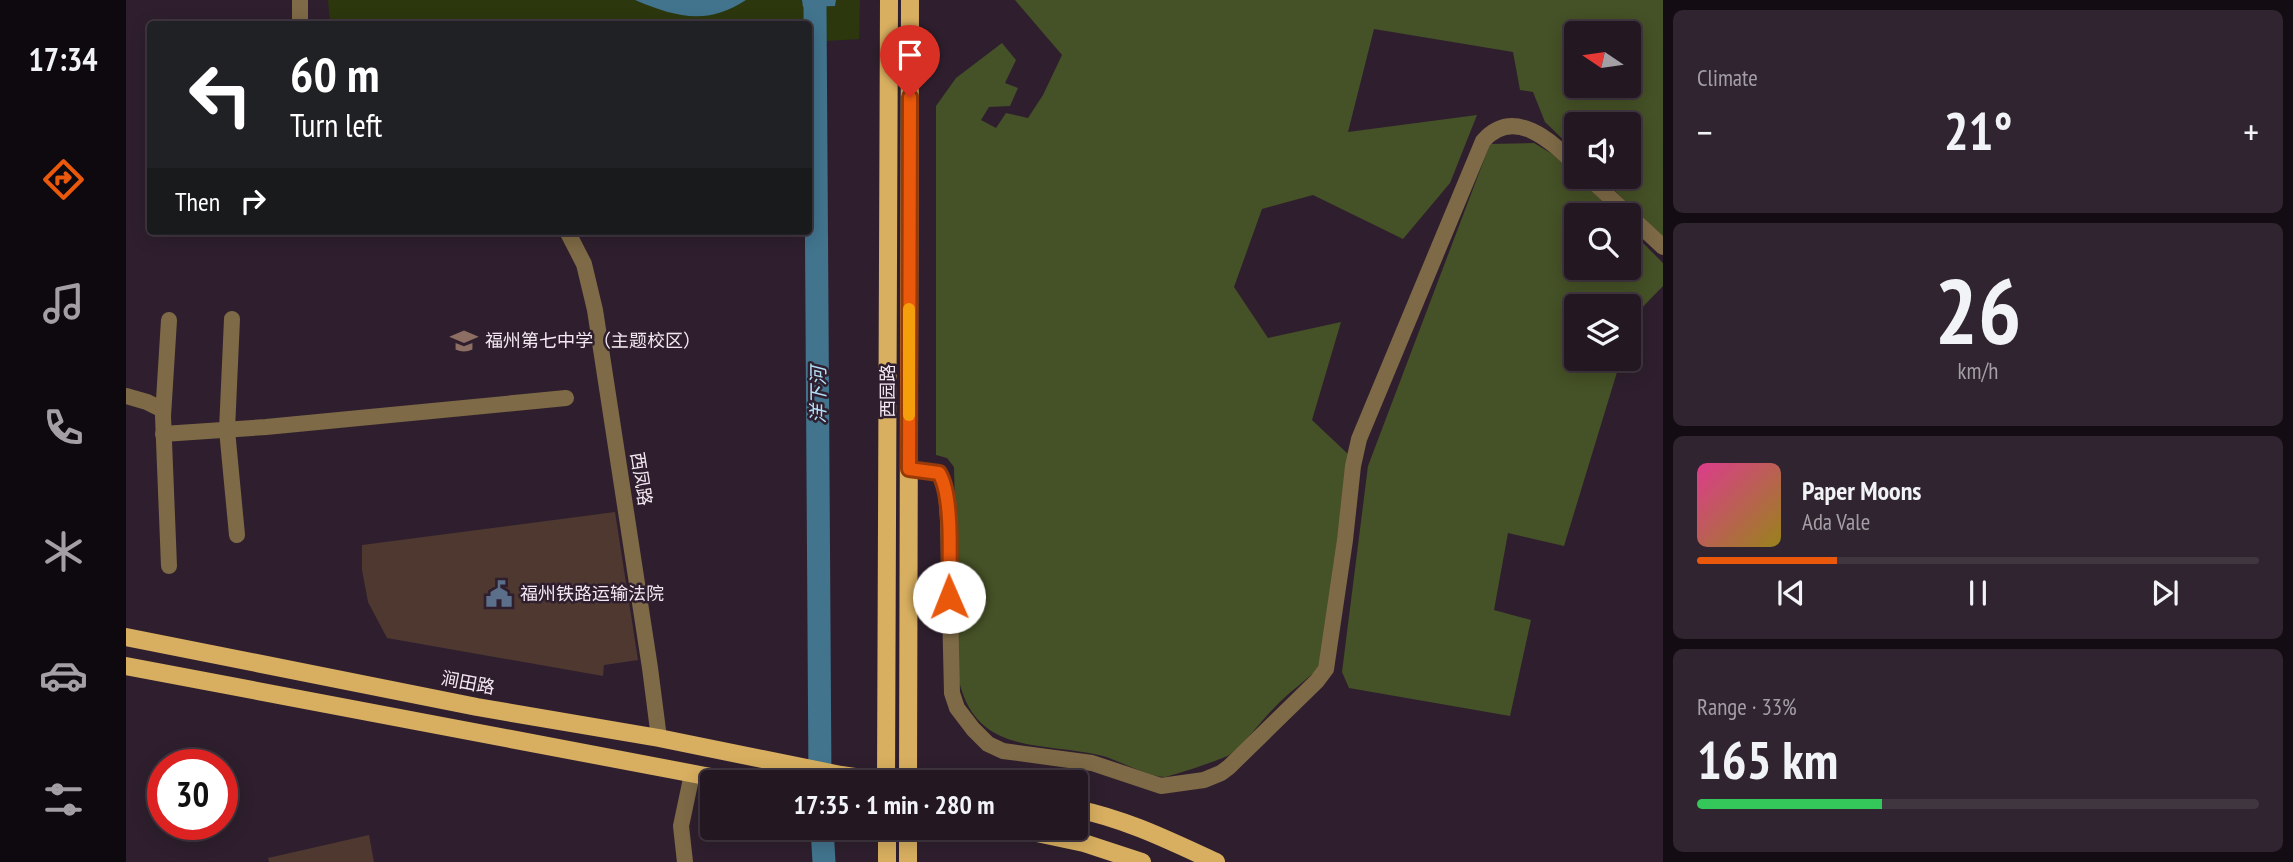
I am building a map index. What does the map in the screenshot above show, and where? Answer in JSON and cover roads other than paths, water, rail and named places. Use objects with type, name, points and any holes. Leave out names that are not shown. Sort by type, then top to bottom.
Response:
[{"type":"main road","name":"西园路","points":[[887,770],[889,0]]},
{"type":"main road","name":"西园路","points":[[908,770],[910,0]]},
{"type":"main road","name":"涧田路","points":[[126,637],[477,707],[659,738],[813,770]]},
{"type":"main road","points":[[126,666],[700,775]]},
{"type":"main road","points":[[1088,812],[1136,826],[1216,862]]},
{"type":"main road","points":[[887,840],[887,862]]},
{"type":"main road","points":[[908,840],[908,862]]},
{"type":"main road","points":[[1070,840],[1142,862]]},
{"type":"street","points":[[300,0],[300,21]]},
{"type":"street","points":[[909,469],[939,473],[944,483],[948,521],[952,693],[957,708],[981,738],[1003,751],[1092,763],[1161,786],[1214,776],[1229,767],[1326,669],[1353,466],[1359,439],[1483,141],[1496,129],[1529,129],[1547,138],[1564,154]]},
{"type":"street","points":[[1601,189],[1663,247]]},
{"type":"street","name":"西凤路","points":[[569,235],[584,264],[595,310],[659,738]]},
{"type":"street","points":[[169,566],[163,410],[170,320]]},
{"type":"street","points":[[232,320],[227,430],[237,535]]},
{"type":"street","points":[[126,397],[147,402],[163,410]]},
{"type":"street","points":[[163,434],[566,398]]},
{"type":"street","points":[[685,862],[681,826],[692,774]]},
{"type":"water","points":[[635,0],[746,0],[718,13],[691,16],[664,11]]},
{"type":"water","points":[[802,0],[836,0],[835,6],[803,7]]},
{"type":"waterway","name":"洋下河","points":[[815,7],[820,770]]},
{"type":"waterway","name":"洋下河","points":[[823,840],[824,862]]},
{"type":"place","name":"福州第七中学（主题校区）","points":[[464,341]]},
{"type":"place","name":"福州铁路运输法院","points":[[499,594]]}]
